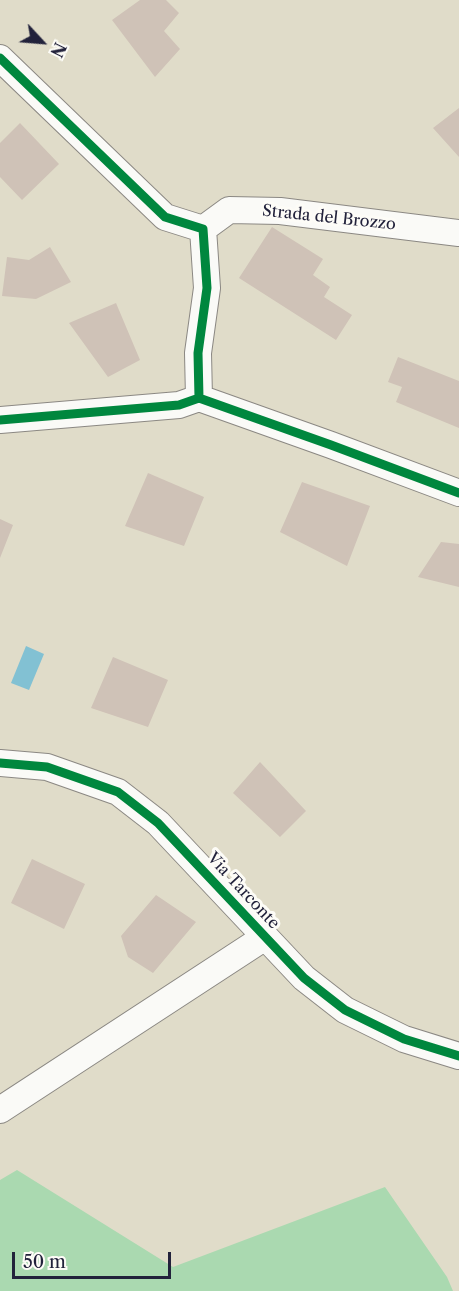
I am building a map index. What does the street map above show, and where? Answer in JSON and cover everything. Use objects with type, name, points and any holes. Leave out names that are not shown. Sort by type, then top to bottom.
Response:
[{"type":"street","points":[[0,58],[165,217],[204,229],[207,288],[198,353],[199,398]]},
{"type":"street","name":"Strada del Brozzo","points":[[204,229],[229,210],[267,211],[459,233]]},
{"type":"street","points":[[0,420],[179,405],[199,398],[459,493]]},
{"type":"street","name":"Via Tarconte","points":[[0,763],[47,767],[118,792],[158,823],[304,978],[345,1010],[404,1039],[459,1056]]},
{"type":"street","points":[[0,1110],[265,937]]},
{"type":"green space","points":[[17,1170],[173,1267],[385,1187],[447,1277],[453,1291],[0,1291],[0,1180]]},
{"type":"water","points":[[26,646],[44,654],[29,690],[11,683]]},
{"type":"building","points":[[140,0],[166,0],[179,13],[164,31],[180,49],[155,77],[112,20]]},
{"type":"building","points":[[459,108],[459,157],[433,128]]},
{"type":"building","points":[[20,123],[59,164],[22,200],[0,177],[0,143]]},
{"type":"building","points":[[272,227],[323,259],[313,275],[330,287],[324,297],[352,315],[336,340],[239,278]]},
{"type":"building","points":[[50,247],[71,282],[36,299],[2,296],[7,257],[29,260]]},
{"type":"building","points":[[116,303],[140,360],[108,377],[69,323]]},
{"type":"building","points":[[398,357],[459,381],[459,428],[396,402],[402,387],[388,382]]},
{"type":"building","points":[[148,473],[204,497],[184,546],[125,526]]},
{"type":"building","points":[[302,482],[370,506],[347,566],[280,532]]},
{"type":"building","points":[[0,519],[13,525],[0,558]]},
{"type":"building","points":[[441,542],[459,544],[459,587],[418,577]]},
{"type":"building","points":[[113,657],[168,680],[148,727],[91,708]]},
{"type":"building","points":[[260,762],[306,811],[280,837],[233,793]]},
{"type":"building","points":[[32,859],[85,884],[64,929],[11,903]]},
{"type":"building","points":[[156,895],[196,922],[153,973],[128,957],[121,936]]},
{"type":"cycle path","points":[[0,58],[165,217],[203,229],[207,288],[198,353],[199,398],[179,405],[0,420]]},
{"type":"cycle path","points":[[199,398],[459,493]]},
{"type":"cycle path","points":[[0,763],[47,767],[118,792],[158,823],[304,978],[345,1010],[404,1039],[459,1056]]}]
